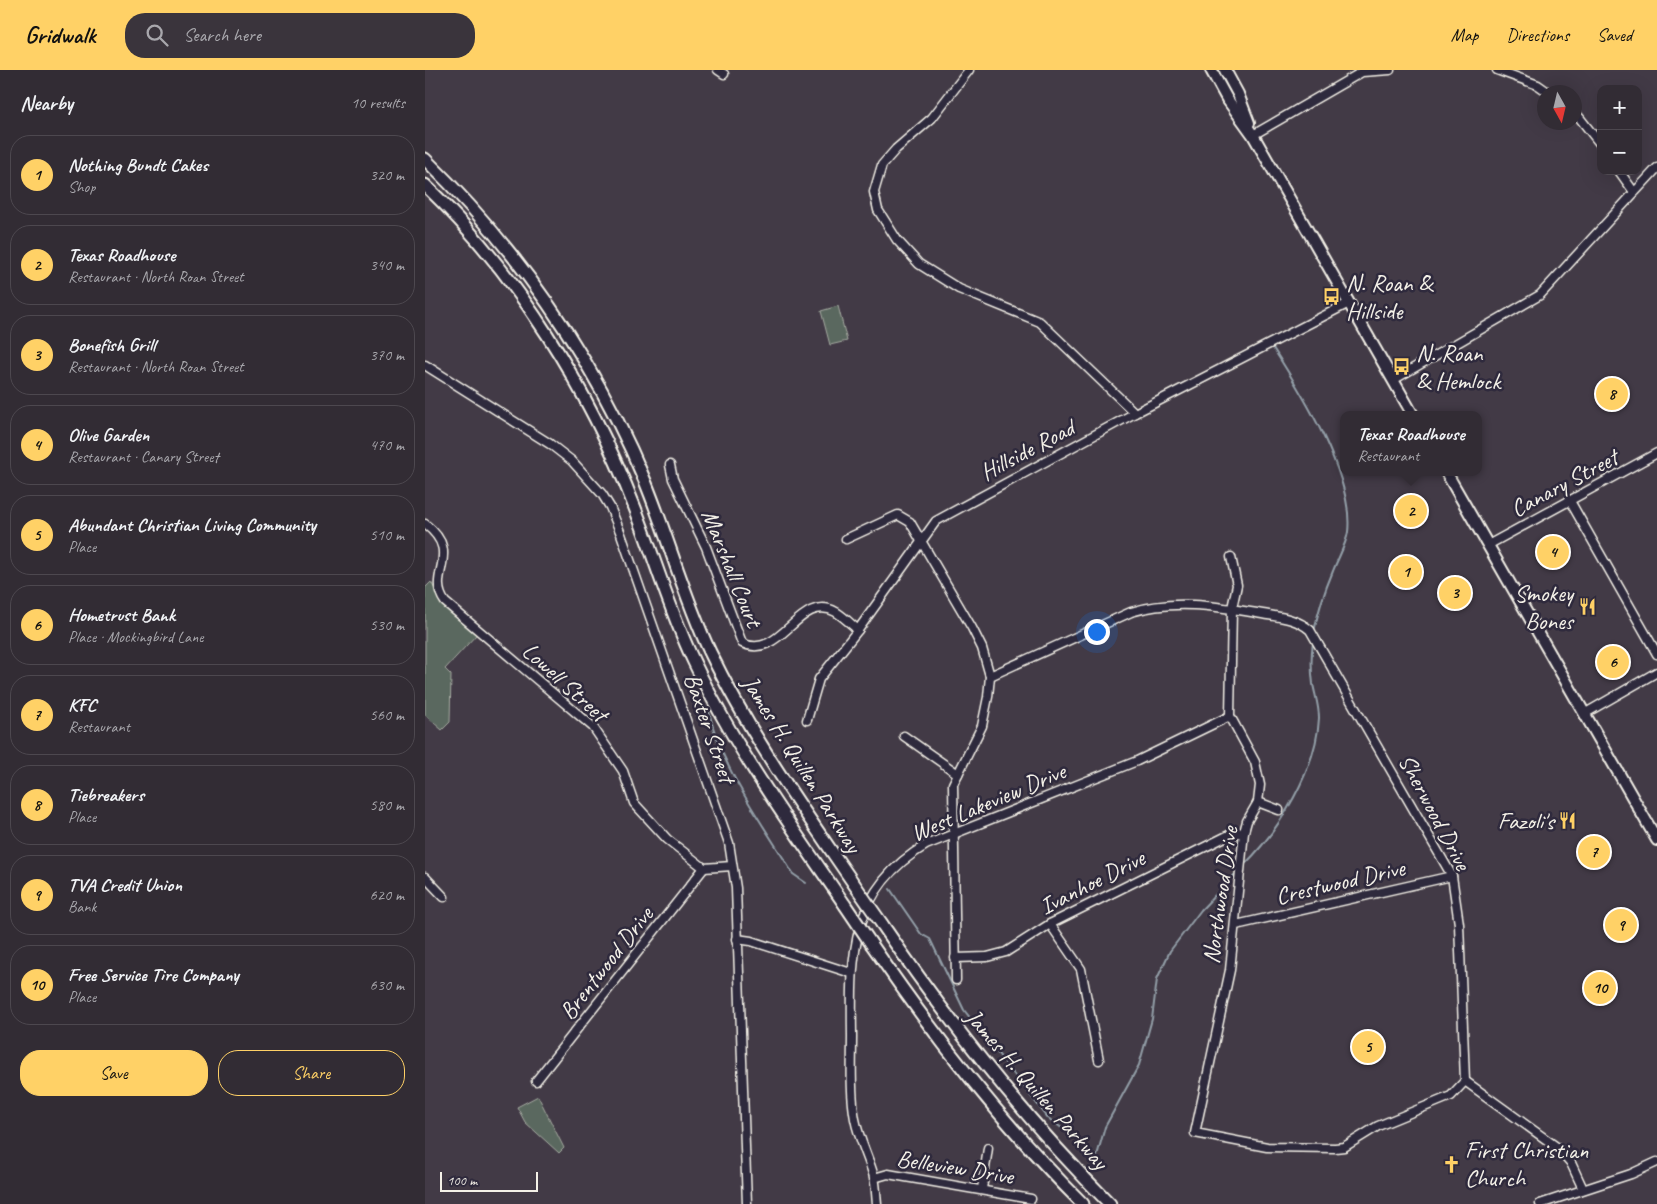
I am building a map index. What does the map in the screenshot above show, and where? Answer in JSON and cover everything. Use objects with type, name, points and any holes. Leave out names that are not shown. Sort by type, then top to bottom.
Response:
[{"type":"highway","name":"James H. Quillen Parkway","points":[[425,159],[471,205],[521,265],[589,369],[639,466],[692,608],[731,695],[782,779],[946,1016],[981,1061],[1047,1138],[1110,1204]]},
{"type":"highway","name":"James H. Quillen Parkway","points":[[425,185],[485,251],[519,295],[577,385],[618,466],[679,628],[709,692],[745,757],[927,1023],[964,1071],[1035,1154],[1083,1204]]},
{"type":"main road","points":[[1211,70],[1227,99],[1253,135],[1411,411]]},
{"type":"main road","points":[[1225,70],[1238,94],[1253,135]]},
{"type":"main road","points":[[1448,476],[1655,834]]},
{"type":"street","points":[[969,70],[932,118],[896,149],[882,165],[874,192],[879,210],[897,240],[931,273],[959,290],[1040,322],[1135,413]]},
{"type":"street","points":[[1253,135],[1362,72],[1390,70]]},
{"type":"street","points":[[1497,70],[1537,85]]},
{"type":"street","points":[[1582,121],[1597,140]]},
{"type":"street","points":[[1393,380],[1541,295],[1657,168]]},
{"type":"street","points":[[1622,175],[1634,192]]},
{"type":"street","name":"Hillside Road","points":[[807,720],[819,679],[858,630],[936,521],[1135,413],[1349,303]]},
{"type":"street","name":"Baxter Street","points":[[425,365],[542,439],[583,471],[610,507],[629,554],[723,823],[733,866],[736,888],[747,1204]]},
{"type":"street","name":"Canary Street","points":[[1488,545],[1657,454]]},
{"type":"street","name":"Marshall Court","points":[[671,465],[673,479],[706,547],[742,643],[755,646],[771,642],[783,635],[799,618],[815,610],[835,611],[858,630]]},
{"type":"street","points":[[1570,501],[1657,654]]},
{"type":"street","points":[[846,539],[898,515],[910,522],[972,628],[982,648],[989,676],[988,697],[982,726],[953,784],[956,980]]},
{"type":"street","name":"Lowell Street","points":[[425,524],[442,544],[445,554],[438,586],[439,594],[445,602],[593,728],[623,771],[634,803],[667,839],[704,868]]},
{"type":"street","points":[[1230,716],[1233,608],[1237,585],[1231,557]]},
{"type":"street","name":"Sherwood Drive","points":[[989,676],[1147,607],[1187,604],[1233,608],[1291,619],[1302,623],[1310,630],[1452,876],[1459,924],[1465,1081]]},
{"type":"street","points":[[1585,714],[1657,672]]},
{"type":"street","points":[[1645,680],[1657,680]]},
{"type":"street","name":"Northwood Drive","points":[[1230,716],[1249,749],[1259,775],[1258,802],[1247,821],[1244,832],[1230,970],[1195,1132],[1267,1147],[1344,1147],[1378,1126],[1451,1096],[1465,1081]]},
{"type":"street","name":"West Lakeview Drive","points":[[877,1204],[874,1178],[859,1138],[853,1107],[851,973],[856,938],[863,915],[877,890],[890,874],[915,852],[955,833],[1137,762],[1230,716]]},
{"type":"street","points":[[904,736],[958,774]]},
{"type":"street","points":[[1258,802],[1279,810]]},
{"type":"street","name":"Ivanhoe Drive","points":[[955,958],[997,955],[1049,924],[1229,835],[1244,832]]},
{"type":"street","points":[[704,868],[733,866]]},
{"type":"street","name":"Brentwood Drive","points":[[536,1081],[704,868]]},
{"type":"street","name":"Crestwood Drive","points":[[1236,925],[1452,876]]},
{"type":"street","points":[[425,878],[444,897]]},
{"type":"street","points":[[1049,924],[1081,969],[1099,1060]]},
{"type":"street","points":[[737,940],[751,941],[851,973]]},
{"type":"street","points":[[1465,1081],[1558,1148],[1571,1163],[1583,1190]]},
{"type":"street","points":[[982,1189],[988,1148]]},
{"type":"street","points":[[1540,1204],[1657,1162]]},
{"type":"street","name":"Belleview Drive","points":[[874,1178],[888,1174],[1031,1199]]},
{"type":"green space","points":[[838,306],[847,341],[830,345],[821,311]]},
{"type":"green space","points":[[431,582],[443,605],[477,634],[445,669],[451,675],[450,722],[442,730],[425,715],[425,588]]},
{"type":"green space","points":[[538,1096],[564,1148],[559,1153],[525,1122],[517,1107]]},
{"type":"waterway","points":[[1273,348],[1298,388],[1324,436],[1335,461],[1348,510],[1347,537],[1325,593],[1314,632]]},
{"type":"waterway","points":[[1244,865],[1283,817],[1304,778],[1311,757],[1317,737],[1319,718],[1312,673],[1313,642]]},
{"type":"waterway","points":[[709,712],[715,734],[733,776],[793,874],[806,883]]},
{"type":"waterway","points":[[1095,1163],[1105,1127],[1139,1065],[1152,1019],[1157,979],[1170,951],[1201,910],[1237,872]]},
{"type":"waterway","points":[[890,889],[921,934],[930,939],[964,1010],[1048,1118],[1085,1145],[1091,1151],[1095,1163]]},
{"type":"place","name":"N. Roan & Hillside","points":[[1332,297]]},
{"type":"place","name":"N. Roan & Hemlock","points":[[1402,367]]},
{"type":"place","name":"Tiebreakers","points":[[1612,394]]},
{"type":"place","name":"Texas Roadhouse","points":[[1411,511]]},
{"type":"place","name":"Olive Garden","points":[[1553,552]]},
{"type":"place","name":"Nothing Bundt Cakes","points":[[1406,572]]},
{"type":"place","name":"Bonefish Grill","points":[[1455,593]]},
{"type":"place","name":"Smokey Bones","points":[[1587,607]]},
{"type":"place","name":"Hometrust Bank","points":[[1613,662]]},
{"type":"place","name":"Fazoli's","points":[[1568,821]]},
{"type":"place","name":"KFC","points":[[1594,852]]},
{"type":"place","name":"TVA Credit Union","points":[[1621,925]]},
{"type":"place","name":"Free Service Tire Company","points":[[1600,988]]},
{"type":"place","name":"Abundant Christian Living Community","points":[[1368,1047]]},
{"type":"place","name":"First Christian Church","points":[[1451,1164]]}]
